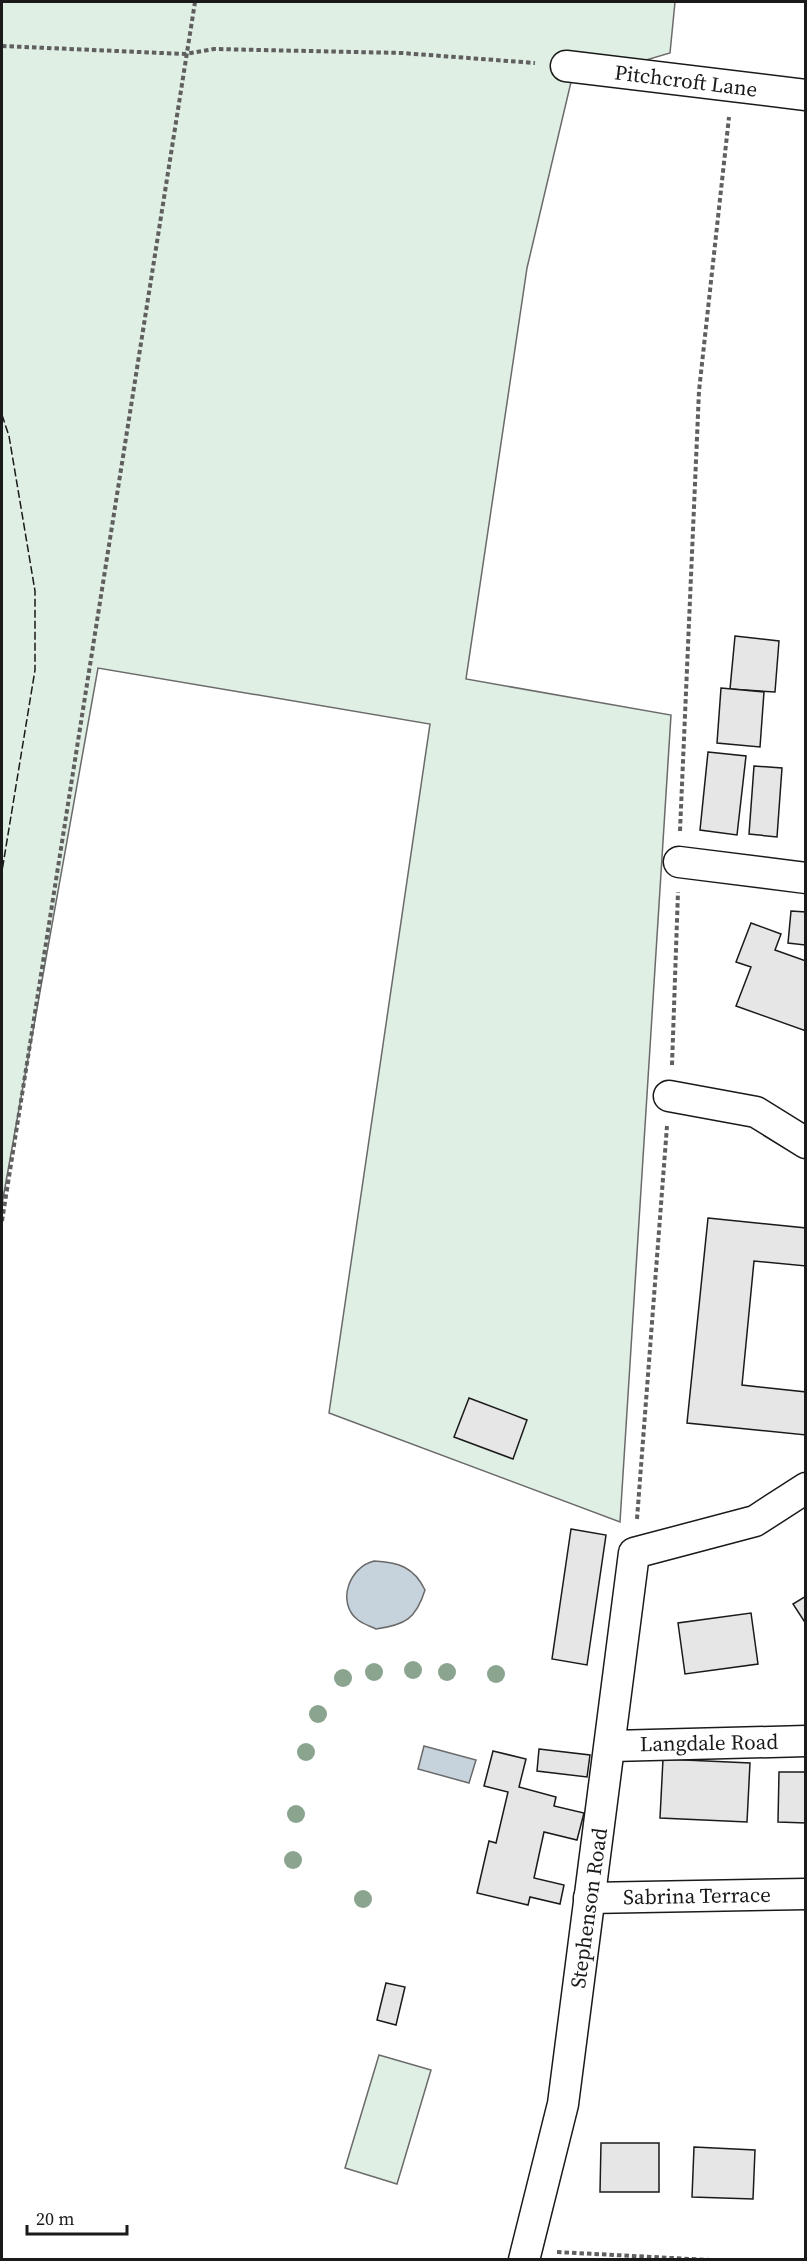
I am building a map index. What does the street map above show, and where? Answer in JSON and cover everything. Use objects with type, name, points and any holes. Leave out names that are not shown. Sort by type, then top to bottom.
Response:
[{"type":"street","name":"Pitchcroft Lane","points":[[566,66],[806,95]]},
{"type":"street","points":[[679,862],[806,878]]},
{"type":"street","points":[[669,1096],[756,1112],[806,1143]]},
{"type":"street","points":[[634,1553],[755,1521],[806,1488]]},
{"type":"street","name":"Stephenson Road","points":[[525,2255],[563,2104],[589,1898],[612,1746],[634,1553]]},
{"type":"street","name":"Langdale Road","points":[[612,1746],[806,1741]]},
{"type":"street","name":"Sabrina Terrace","points":[[589,1898],[806,1894]]},
{"type":"path","points":[[2,1221],[195,2]]},
{"type":"path","points":[[2,46],[185,54],[214,49],[402,53],[566,66]]},
{"type":"path","points":[[634,1553],[669,1096],[699,391],[733,87]]},
{"type":"path","points":[[525,2255],[710,2259]]},
{"type":"green space","points":[[2,2],[675,2],[670,53],[571,82],[527,268],[466,679],[671,715],[620,1522],[329,1413],[430,724],[98,668],[2,1204]]},
{"type":"green space","points":[[379,2055],[431,2070],[397,2184],[345,2168]]},
{"type":"shaded area","points":[[374,1561],[404,1567],[416,1576],[425,1590],[418,1608],[408,1619],[402,1623],[376,1629],[360,1621],[351,1613],[347,1595],[348,1586],[358,1570]]},
{"type":"shaded area","points":[[424,1746],[476,1760],[469,1783],[418,1769]]},
{"type":"building","points":[[735,636],[779,641],[775,692],[730,689]]},
{"type":"building","points":[[721,688],[764,692],[760,747],[717,743]]},
{"type":"building","points":[[708,752],[746,756],[737,835],[700,830]]},
{"type":"building","points":[[754,766],[782,768],[777,837],[749,834]]},
{"type":"building","points":[[791,911],[806,912],[805,945],[788,943]]},
{"type":"building","points":[[751,923],[781,934],[775,950],[806,961],[806,1031],[736,1006],[751,967],[736,962]]},
{"type":"building","points":[[708,1218],[806,1228],[806,1266],[754,1261],[742,1385],[806,1392],[806,1435],[687,1423]]},
{"type":"building","points":[[469,1398],[527,1420],[513,1459],[454,1437]]},
{"type":"building","points":[[571,1529],[606,1535],[587,1665],[552,1659]]},
{"type":"building","points":[[806,1596],[806,1624],[793,1604]]},
{"type":"building","points":[[751,1613],[758,1664],[685,1674],[678,1623]]},
{"type":"building","points":[[539,1749],[590,1755],[587,1777],[537,1771]]},
{"type":"building","points":[[493,1751],[526,1759],[519,1787],[556,1797],[554,1806],[584,1813],[577,1840],[544,1832],[534,1878],[564,1885],[560,1904],[530,1897],[528,1905],[477,1893],[489,1841],[496,1843],[508,1792],[484,1786]]},
{"type":"building","points":[[663,1759],[750,1763],[747,1822],[660,1818]]},
{"type":"building","points":[[779,1772],[806,1772],[806,1823],[778,1822]]},
{"type":"building","points":[[386,1983],[405,1987],[396,2025],[377,2020]]},
{"type":"building","points":[[601,2143],[659,2143],[659,2192],[600,2192]]},
{"type":"building","points":[[694,2147],[755,2150],[753,2199],[692,2197]]},
{"type":"fence","points":[[2,415],[9,436],[35,591],[35,670],[2,871]]}]
